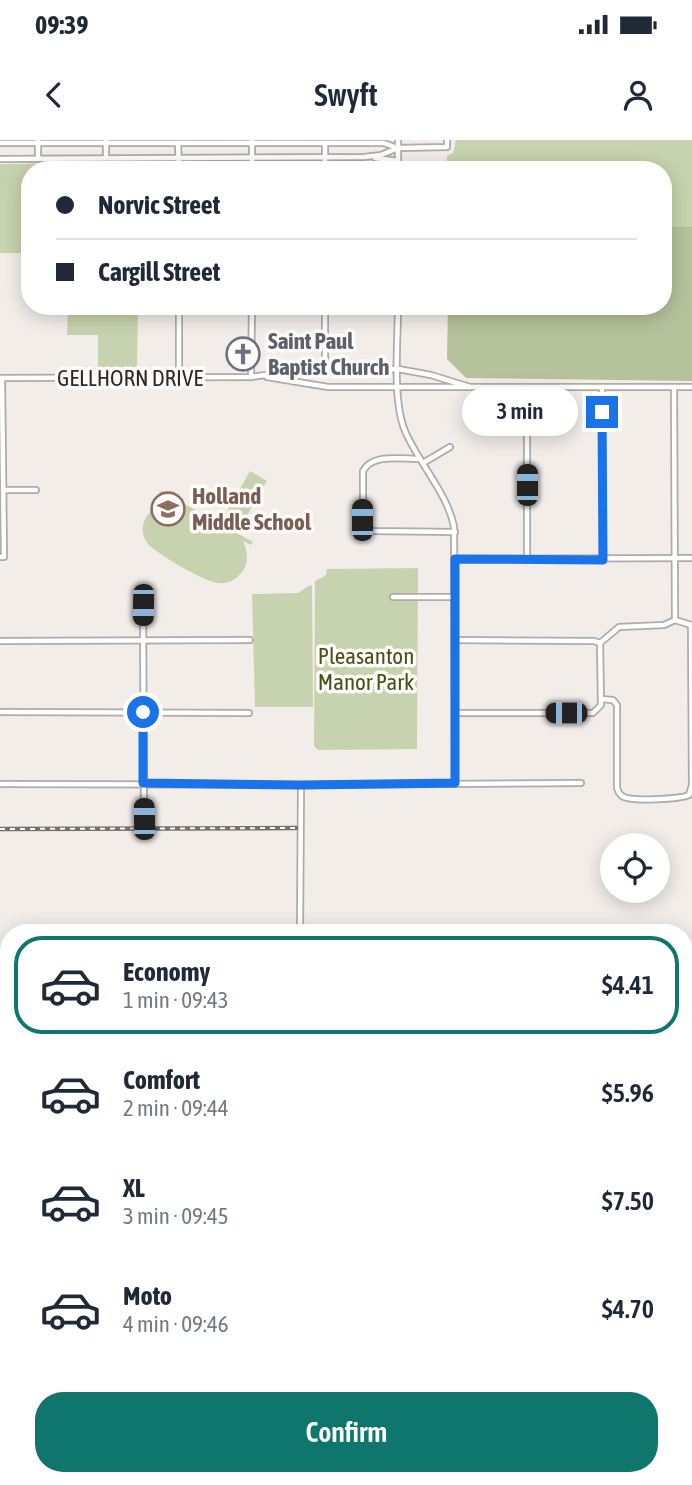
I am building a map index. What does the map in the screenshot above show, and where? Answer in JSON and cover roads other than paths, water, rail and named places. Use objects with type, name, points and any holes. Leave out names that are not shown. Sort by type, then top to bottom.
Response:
[{"type":"street","points":[[364,157],[398,161],[398,140]]},
{"type":"street","points":[[0,143],[325,141],[384,143],[398,148],[447,147],[447,140]]},
{"type":"street","points":[[178,141],[178,158]]},
{"type":"street","points":[[251,141],[252,158]]},
{"type":"street","points":[[325,141],[325,158]]},
{"type":"street","points":[[38,142],[38,159]]},
{"type":"street","points":[[106,142],[106,158]]},
{"type":"street","points":[[0,159],[364,157],[381,155],[398,148]]},
{"type":"street","points":[[178,315],[179,377]]},
{"type":"street","points":[[251,315],[251,377]]},
{"type":"street","points":[[325,315],[325,369]]},
{"type":"street","points":[[398,315],[398,387],[402,422],[450,513],[455,532],[455,783]]},
{"type":"street","name":"GELLHORN DRIVE","points":[[1,378],[251,377],[325,369],[398,369],[431,375],[470,387]]},
{"type":"street","name":"GELLHORN DRIVE","points":[[259,376],[328,387],[692,387]]},
{"type":"street","points":[[1,378],[4,490],[2,557]]},
{"type":"street","points":[[527,387],[527,559]]},
{"type":"street","points":[[602,387],[603,560]]},
{"type":"street","points":[[674,387],[675,620]]},
{"type":"street","points":[[450,447],[421,461],[373,460],[368,463],[363,471],[362,520],[373,531],[455,532]]},
{"type":"street","points":[[4,490],[36,490]]},
{"type":"street","points":[[455,559],[692,558]]},
{"type":"street","points":[[393,597],[456,597]]},
{"type":"street","points":[[143,605],[144,819]]},
{"type":"street","points":[[601,699],[612,700],[617,705],[619,794],[627,798],[680,798],[689,795],[692,785],[691,625],[675,620]]},
{"type":"street","points":[[600,643],[619,627],[664,625],[675,620]]},
{"type":"street","points":[[0,641],[250,640]]},
{"type":"street","points":[[455,640],[600,643]]},
{"type":"street","points":[[456,713],[593,713],[600,709],[601,699],[600,643]]},
{"type":"street","points":[[0,712],[249,713]]},
{"type":"street","points":[[0,783],[581,783]]},
{"type":"street","points":[[300,924],[301,785]]},
{"type":"railway","points":[[0,829],[296,828]]},
{"type":"place","name":"Saint Paul Baptist Church","points":[[243,354]]},
{"type":"place","name":"Holland Middle School","points":[[168,509]]},
{"type":"park label","name":"Pleasanton Manor Park","points":[[366,669]]}]
